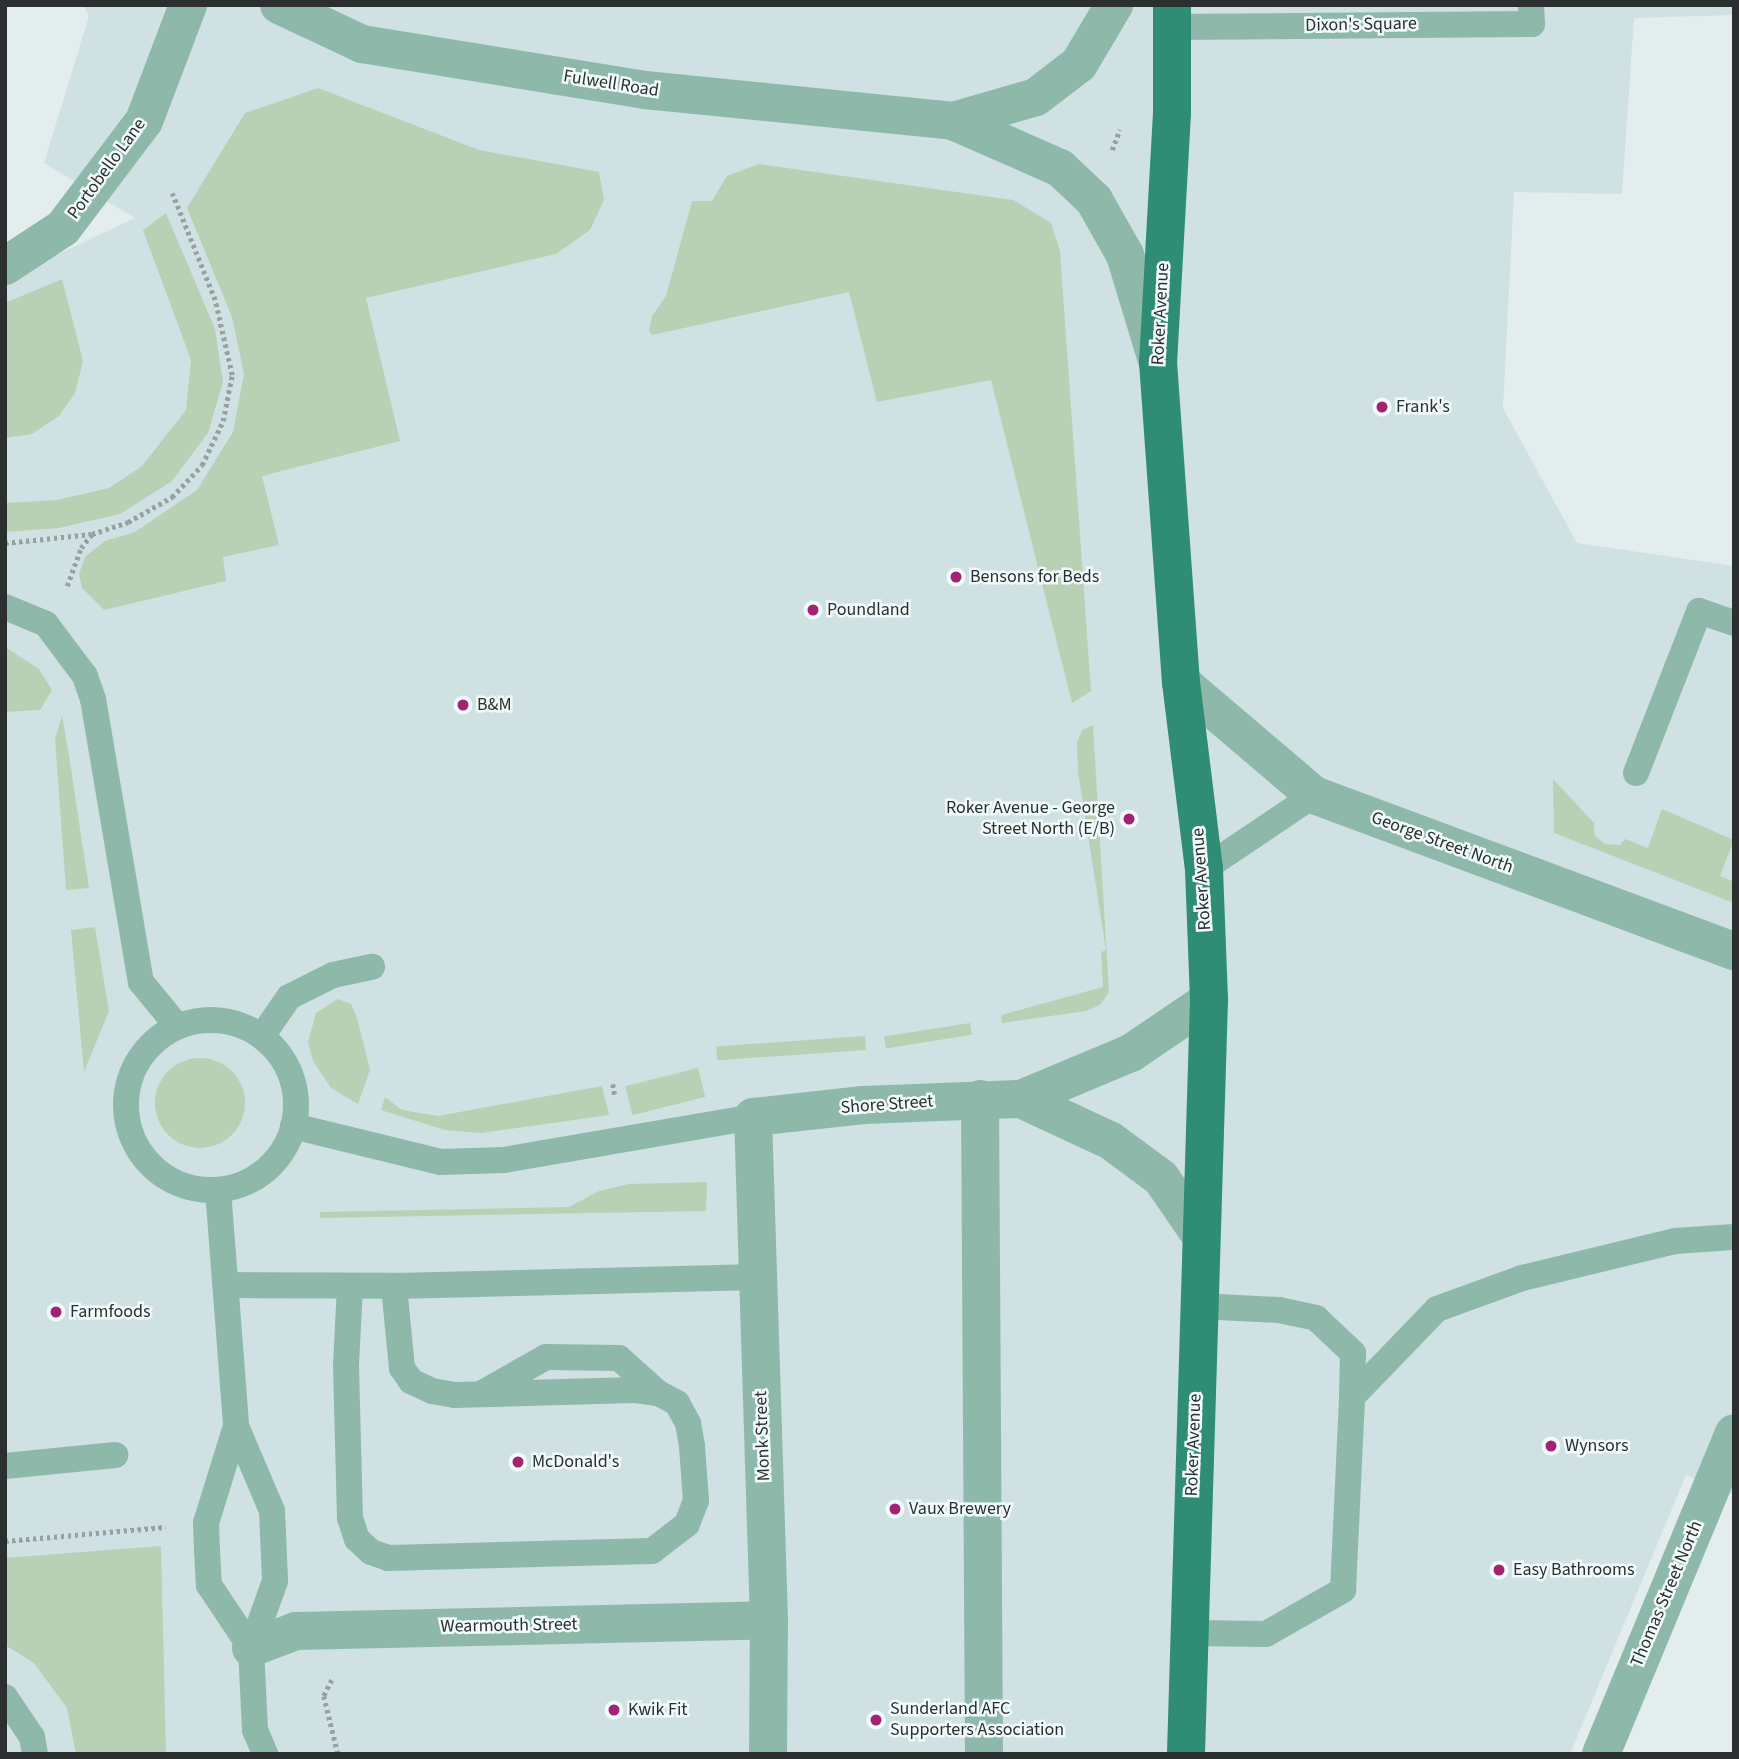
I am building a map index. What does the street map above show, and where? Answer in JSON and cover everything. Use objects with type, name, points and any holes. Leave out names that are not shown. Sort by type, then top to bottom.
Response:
[{"type":"main road","name":"Roker Avenue","points":[[1172,16],[1172,113],[1158,362],[1181,682],[1204,869],[1209,1000],[1186,1754]]},
{"type":"street","name":"Portobello Lane","points":[[5,265],[63,228],[144,121],[188,5]]},
{"type":"street","name":"Fulwell Road","points":[[279,5],[362,44],[645,90],[953,121],[1060,168],[1094,200],[1125,255],[1158,362]]},
{"type":"street","name":"Fulwell Road","points":[[953,121],[1036,97],[1079,64],[1114,5]]},
{"type":"street","name":"George Street North","points":[[1181,682],[1314,795],[1734,951]]},
{"type":"street","points":[[1021,1099],[1131,1053],[1209,1000]]},
{"type":"street","points":[[980,1099],[984,1754]]},
{"type":"street","points":[[1021,1099],[1111,1141],[1161,1178],[1201,1236]]},
{"type":"street","name":"Shore Street","points":[[753,1117],[863,1105],[1021,1099]]},
{"type":"street","name":"Monk Street","points":[[753,1117],[769,1620],[768,1754]]},
{"type":"street","name":"Thomas Street North","points":[[1601,1754],[1734,1433]]},
{"type":"street","name":"Wearmouth Street","points":[[251,1648],[296,1631],[769,1620]]},
{"type":"lane","name":"Dixon's Square","points":[[1172,16],[1532,23],[1531,5]]},
{"type":"lane","points":[[5,607],[46,624],[85,676],[93,699],[141,982],[177,1026]]},
{"type":"lane","points":[[1636,773],[1699,611],[1734,623]]},
{"type":"lane","points":[[1204,869],[1314,795]]},
{"type":"lane","points":[[262,1036],[289,997],[333,975],[372,967]]},
{"type":"lane","points":[[210,1019],[237,1023],[262,1036],[281,1055],[294,1080],[297,1108],[278,1160],[257,1178],[218,1190],[174,1183],[151,1167],[134,1144],[126,1116],[127,1087],[137,1060],[156,1039],[177,1026],[210,1019]]},
{"type":"lane","points":[[293,1125],[441,1162],[504,1160],[753,1117]]},
{"type":"lane","points":[[218,1190],[228,1285],[236,1426],[272,1511],[275,1581],[251,1648],[256,1746]]},
{"type":"lane","points":[[1352,1397],[1437,1309],[1522,1278],[1624,1253],[1675,1241],[1734,1237]]},
{"type":"lane","points":[[228,1285],[394,1286],[758,1277]]},
{"type":"lane","points":[[350,1286],[346,1366],[350,1518],[357,1538],[371,1552],[388,1558],[652,1551],[670,1542],[687,1524],[696,1502],[688,1423],[677,1403],[658,1393],[619,1358],[547,1357],[480,1395]]},
{"type":"lane","points":[[394,1286],[402,1368],[407,1375],[432,1391],[480,1395],[658,1393]]},
{"type":"lane","points":[[1189,1633],[1266,1634],[1343,1590],[1352,1397],[1353,1353],[1316,1318],[1279,1310],[1199,1306]]},
{"type":"lane","points":[[236,1426],[206,1523],[209,1585],[251,1648]]},
{"type":"lane","points":[[5,1466],[115,1455]]},
{"type":"lane","points":[[5,1697],[32,1737],[35,1754]]},
{"type":"path","points":[[5,543],[92,534],[128,522],[172,497],[202,465],[223,421],[232,375],[215,300],[172,192]]},
{"type":"path","points":[[66,586],[81,548],[92,534]]},
{"type":"path","points":[[5,1541],[167,1527]]},
{"type":"shaded area","points":[[83,5],[1734,5],[1734,15],[1634,18],[1622,194],[1514,192],[1503,408],[1577,543],[1734,566],[1734,1495],[1686,1475],[1570,1754],[5,1754],[5,279],[135,218],[44,163],[89,16]]},
{"type":"green space","points":[[318,88],[479,150],[599,172],[604,200],[590,230],[556,254],[366,298],[400,441],[262,476],[279,545],[223,557],[226,581],[104,610],[82,588],[79,573],[86,556],[105,541],[135,532],[197,490],[233,432],[244,374],[232,317],[187,208],[245,113]]},
{"type":"green space","points":[[759,164],[1013,200],[1051,223],[1060,251],[1091,691],[1072,703],[991,380],[877,402],[849,292],[652,335],[649,331],[652,316],[666,296],[692,201],[712,201],[727,176]]},
{"type":"green space","points":[[166,213],[215,329],[223,382],[208,433],[172,481],[120,514],[59,528],[5,532],[5,503],[57,500],[109,488],[142,466],[186,410],[191,360],[143,230]]},
{"type":"green space","points":[[62,279],[83,361],[75,393],[59,416],[32,434],[5,438],[5,303]]},
{"type":"green space","points":[[5,647],[39,669],[52,690],[40,710],[5,712]]},
{"type":"green space","points":[[62,716],[89,888],[66,890],[55,739]]},
{"type":"green space","points":[[1093,725],[1109,992],[1100,1005],[1086,1011],[1002,1023],[1001,1015],[1103,987],[1101,952],[1106,950],[1078,772],[1077,743],[1082,730]]},
{"type":"green space","points":[[1553,779],[1594,823],[1595,836],[1605,844],[1620,845],[1625,839],[1648,848],[1662,809],[1734,840],[1720,876],[1734,882],[1734,903],[1554,833]]},
{"type":"green space","points":[[95,927],[109,1011],[84,1072],[71,930]]},
{"type":"green space","points":[[338,999],[351,1004],[370,1070],[358,1104],[331,1088],[313,1061],[308,1042],[316,1013]]},
{"type":"green space","points":[[970,1023],[972,1035],[886,1048],[884,1037]]},
{"type":"green space","points":[[865,1036],[866,1050],[717,1060],[716,1046]]},
{"type":"green space","points":[[200,1058],[217,1061],[232,1071],[242,1086],[245,1103],[242,1120],[232,1135],[217,1145],[200,1148],[183,1145],[168,1135],[158,1120],[155,1103],[158,1086],[168,1071],[183,1061]]},
{"type":"green space","points":[[698,1068],[705,1097],[632,1115],[625,1086]]},
{"type":"green space","points":[[602,1086],[609,1115],[481,1133],[445,1130],[381,1110],[385,1097],[402,1110],[438,1116]]},
{"type":"green space","points":[[707,1182],[706,1211],[320,1218],[320,1212],[569,1207],[599,1191],[629,1184]]},
{"type":"green space","points":[[161,1546],[166,1754],[76,1754],[67,1708],[34,1663],[5,1645],[5,1558]]},
{"type":"place","name":"Frank's","points":[[1382,407]]},
{"type":"place","name":"Bensons for Beds","points":[[956,577]]},
{"type":"place","name":"Poundland","points":[[813,610]]},
{"type":"place","name":"B&M","points":[[463,705]]},
{"type":"place","name":"Roker Avenue - George Street North (E/B)","points":[[1129,819]]},
{"type":"place","name":"Farmfoods","points":[[56,1312]]},
{"type":"place","name":"Wynsors","points":[[1551,1446]]},
{"type":"place","name":"McDonald's","points":[[518,1462]]},
{"type":"place","name":"Vaux Brewery","points":[[895,1509]]},
{"type":"place","name":"Easy Bathrooms","points":[[1499,1570]]},
{"type":"place","name":"Kwik Fit","points":[[614,1710]]},
{"type":"place","name":"Sunderland AFC Supporters Association","points":[[876,1720]]}]
